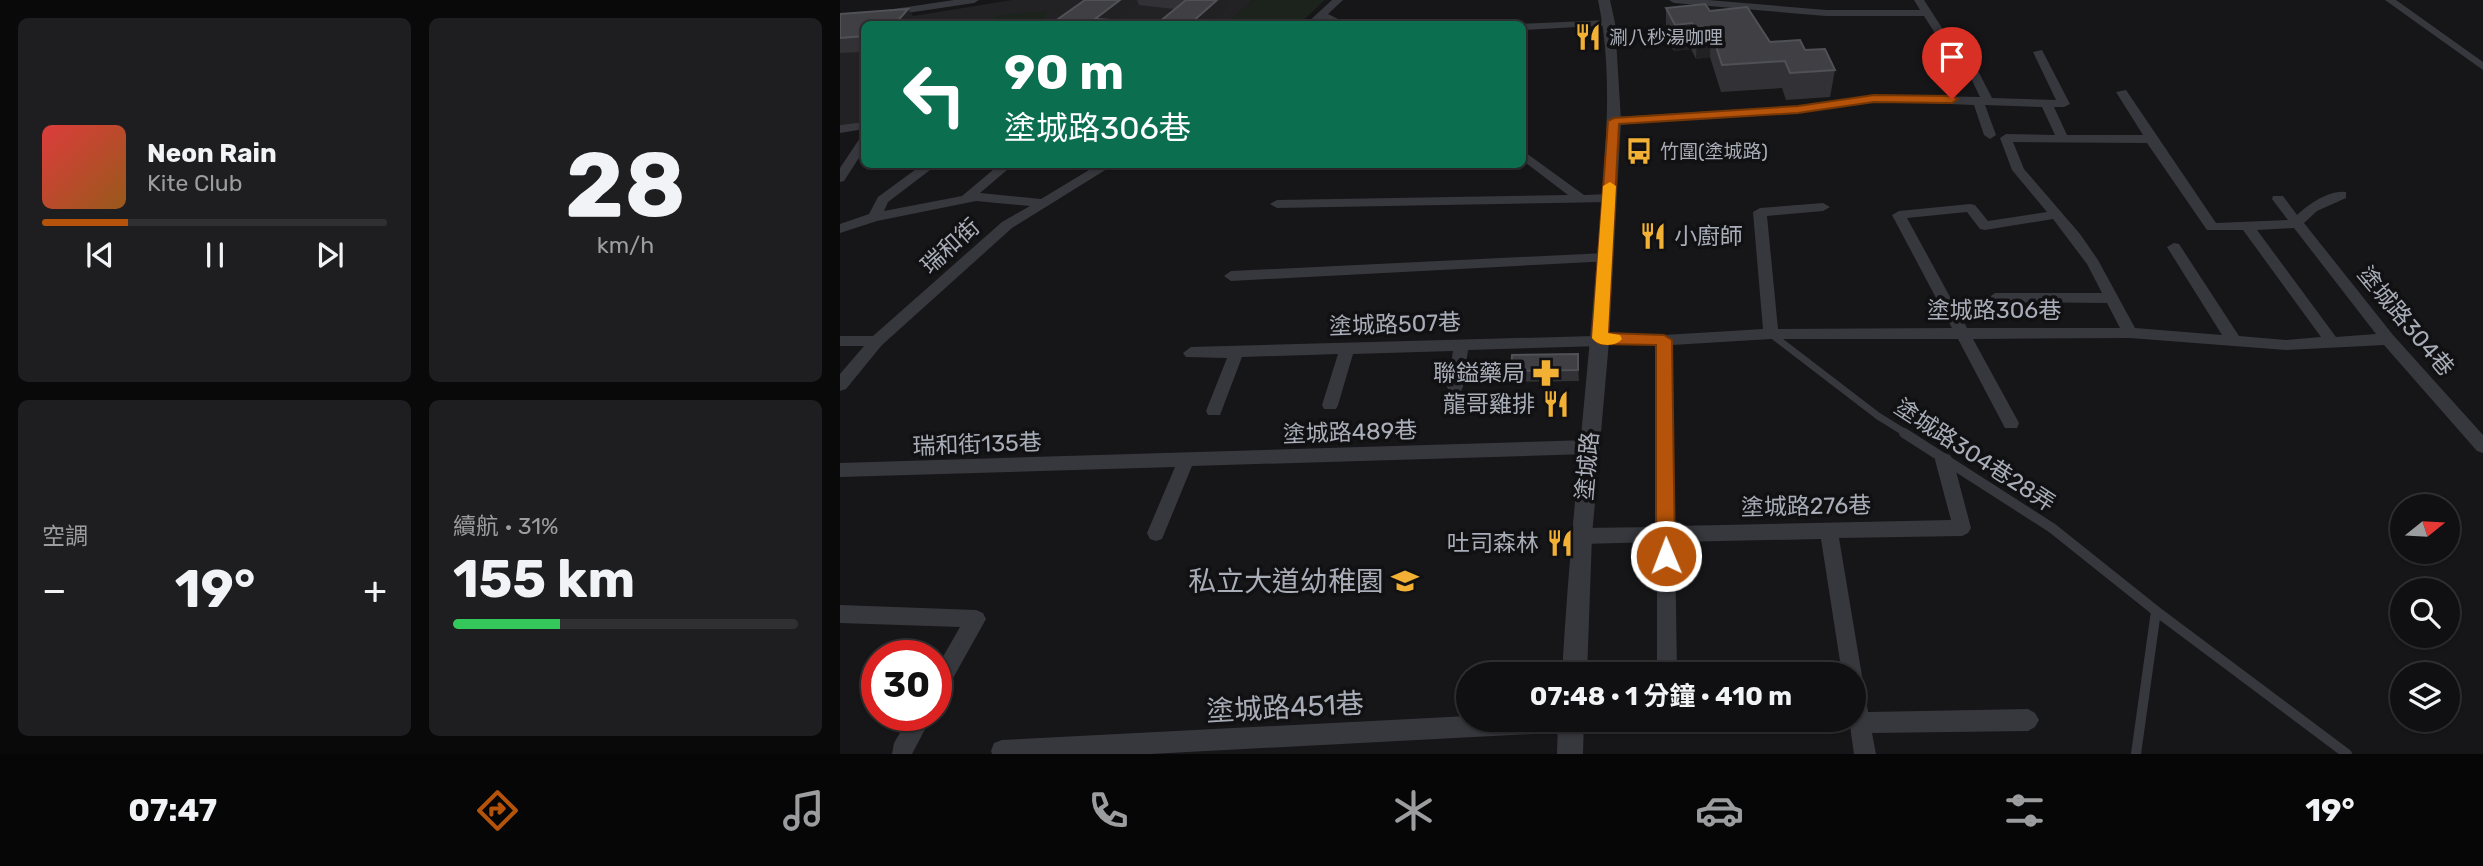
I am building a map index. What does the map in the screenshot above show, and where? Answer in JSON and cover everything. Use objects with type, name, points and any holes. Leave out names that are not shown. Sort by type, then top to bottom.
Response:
[{"type":"street","points":[[880,14],[974,0]]},
{"type":"street","points":[[1314,21],[1338,0]]},
{"type":"street","name":"塗城路","points":[[1575,662],[1581,536],[1600,340],[1614,121],[1609,23],[1605,0]]},
{"type":"street","points":[[1674,0],[1826,13],[1924,13]]},
{"type":"street","points":[[1919,0],[1924,13],[1949,47],[1971,67],[1983,100],[1990,135]]},
{"type":"street","points":[[2390,0],[2483,67]]},
{"type":"street","points":[[1321,15],[1336,21]]},
{"type":"street","points":[[1526,27],[1609,23]]},
{"type":"street","points":[[1614,121],[1798,109],[1874,98],[2064,104],[2038,52]]},
{"type":"street","points":[[2122,92],[2212,227],[2295,224],[2312,208],[2342,195]]},
{"type":"street","points":[[2046,103],[2062,136]]},
{"type":"street","points":[[840,129],[861,126]]},
{"type":"street","points":[[2130,333],[2087,254],[2018,170],[2006,138],[2062,136],[2151,139]]},
{"type":"street","points":[[840,178],[861,146]]},
{"type":"street","points":[[1526,157],[1580,198]]},
{"type":"street","points":[[874,217],[883,200],[927,168]]},
{"type":"street","points":[[967,198],[1003,168]]},
{"type":"street","name":"瑞和街","points":[[840,385],[877,341],[1007,225],[1102,168]]},
{"type":"street","points":[[840,229],[874,217],[967,198],[1043,203]]},
{"type":"street","points":[[1277,204],[1609,198]]},
{"type":"street","name":"塗城路304巷","points":[[2278,199],[2388,339],[2483,446]]},
{"type":"street","points":[[1771,334],[1760,212],[1822,207]]},
{"type":"street","points":[[2011,423],[1899,215],[1970,208],[1985,226],[2054,215]]},
{"type":"street","points":[[2247,226],[2333,343]]},
{"type":"street","points":[[2174,247],[2234,341]]},
{"type":"street","points":[[1231,276],[1606,258]]},
{"type":"street","points":[[1995,298],[2110,298]]},
{"type":"street","name":"塗城路306巷","points":[[1600,340],[1664,340],[1771,334],[1964,332],[2130,333],[2286,345],[2388,339]]},
{"type":"street","name":"塗城路507巷","points":[[1191,353],[1600,340]]},
{"type":"street","points":[[1664,340],[1667,662]]},
{"type":"street","points":[[840,341],[877,341]]},
{"type":"street","points":[[1455,387],[1461,345]]},
{"type":"street","points":[[1330,405],[1347,349]]},
{"type":"street","points":[[1214,411],[1236,353]]},
{"type":"street","name":"塗城路489巷","points":[[1114,462],[1588,447]]},
{"type":"street","name":"塗城路276巷","points":[[1581,536],[1962,528],[1944,460]]},
{"type":"street","points":[[1156,533],[1186,461]]},
{"type":"street","name":"瑞和街135巷","points":[[840,470],[1114,462]]},
{"type":"street","points":[[1829,530],[1850,662]]},
{"type":"street","points":[[840,614],[976,619],[952,661]]},
{"type":"street","points":[[1866,723],[2028,720]]},
{"type":"street","name":"塗城路451巷","points":[[1002,751],[1456,726]]},
{"type":"street","points":[[902,751],[913,731]]},
{"type":"street","points":[[1570,754],[1571,732]]},
{"type":"street","points":[[1861,732],[1865,754]]},
{"type":"lane","name":"塗城路304巷28弄","points":[[1771,334],[1878,416],[2052,528],[2156,611],[2347,754]]},
{"type":"lane","points":[[2136,754],[2156,611]]},
{"type":"shaded area","points":[[1012,0],[1253,0],[1229,21],[883,21]]},
{"type":"shaded area","points":[[1253,0],[1325,0],[1302,21],[1229,21]]},
{"type":"shaded area","points":[[1048,11],[1042,21],[992,21],[997,15]]},
{"type":"shaded area","points":[[861,24],[861,122],[840,125],[840,28]]},
{"type":"building","points":[[1085,0],[1120,0],[1095,19],[1126,21],[1055,21]]},
{"type":"building","points":[[1186,0],[1217,0],[1193,21],[1160,21]]},
{"type":"building","points":[[1705,4],[1710,11],[1747,7],[1770,42],[1800,40],[1805,50],[1825,49],[1835,70],[1790,73],[1785,61],[1722,65],[1711,30],[1697,32],[1692,23],[1675,25],[1666,8]]},
{"type":"building","points":[[908,9],[898,21],[861,21],[861,36],[840,38],[840,14]]},
{"type":"building","points":[[1578,354],[1578,370],[1511,371],[1512,355]]},
{"type":"slow traffic","points":[[1610,186],[1600,338],[1614,339]]},
{"type":"place","name":"涮八秒湯咖哩","points":[[1588,37]]},
{"type":"place","name":"竹圍(塗城路)","points":[[1639,151]]},
{"type":"place","name":"小廚師","points":[[1653,236]]},
{"type":"place","name":"聯鎰藥局","points":[[1546,373]]},
{"type":"place","name":"龍哥雞排","points":[[1556,404]]},
{"type":"place","name":"吐司森林","points":[[1560,543]]},
{"type":"place","name":"私立大道幼稚園","points":[[1405,581]]},
{"type":"route","points":[[1666,556],[1664,340],[1600,338],[1614,121],[1753,113],[1874,98],[1952,99]]}]
